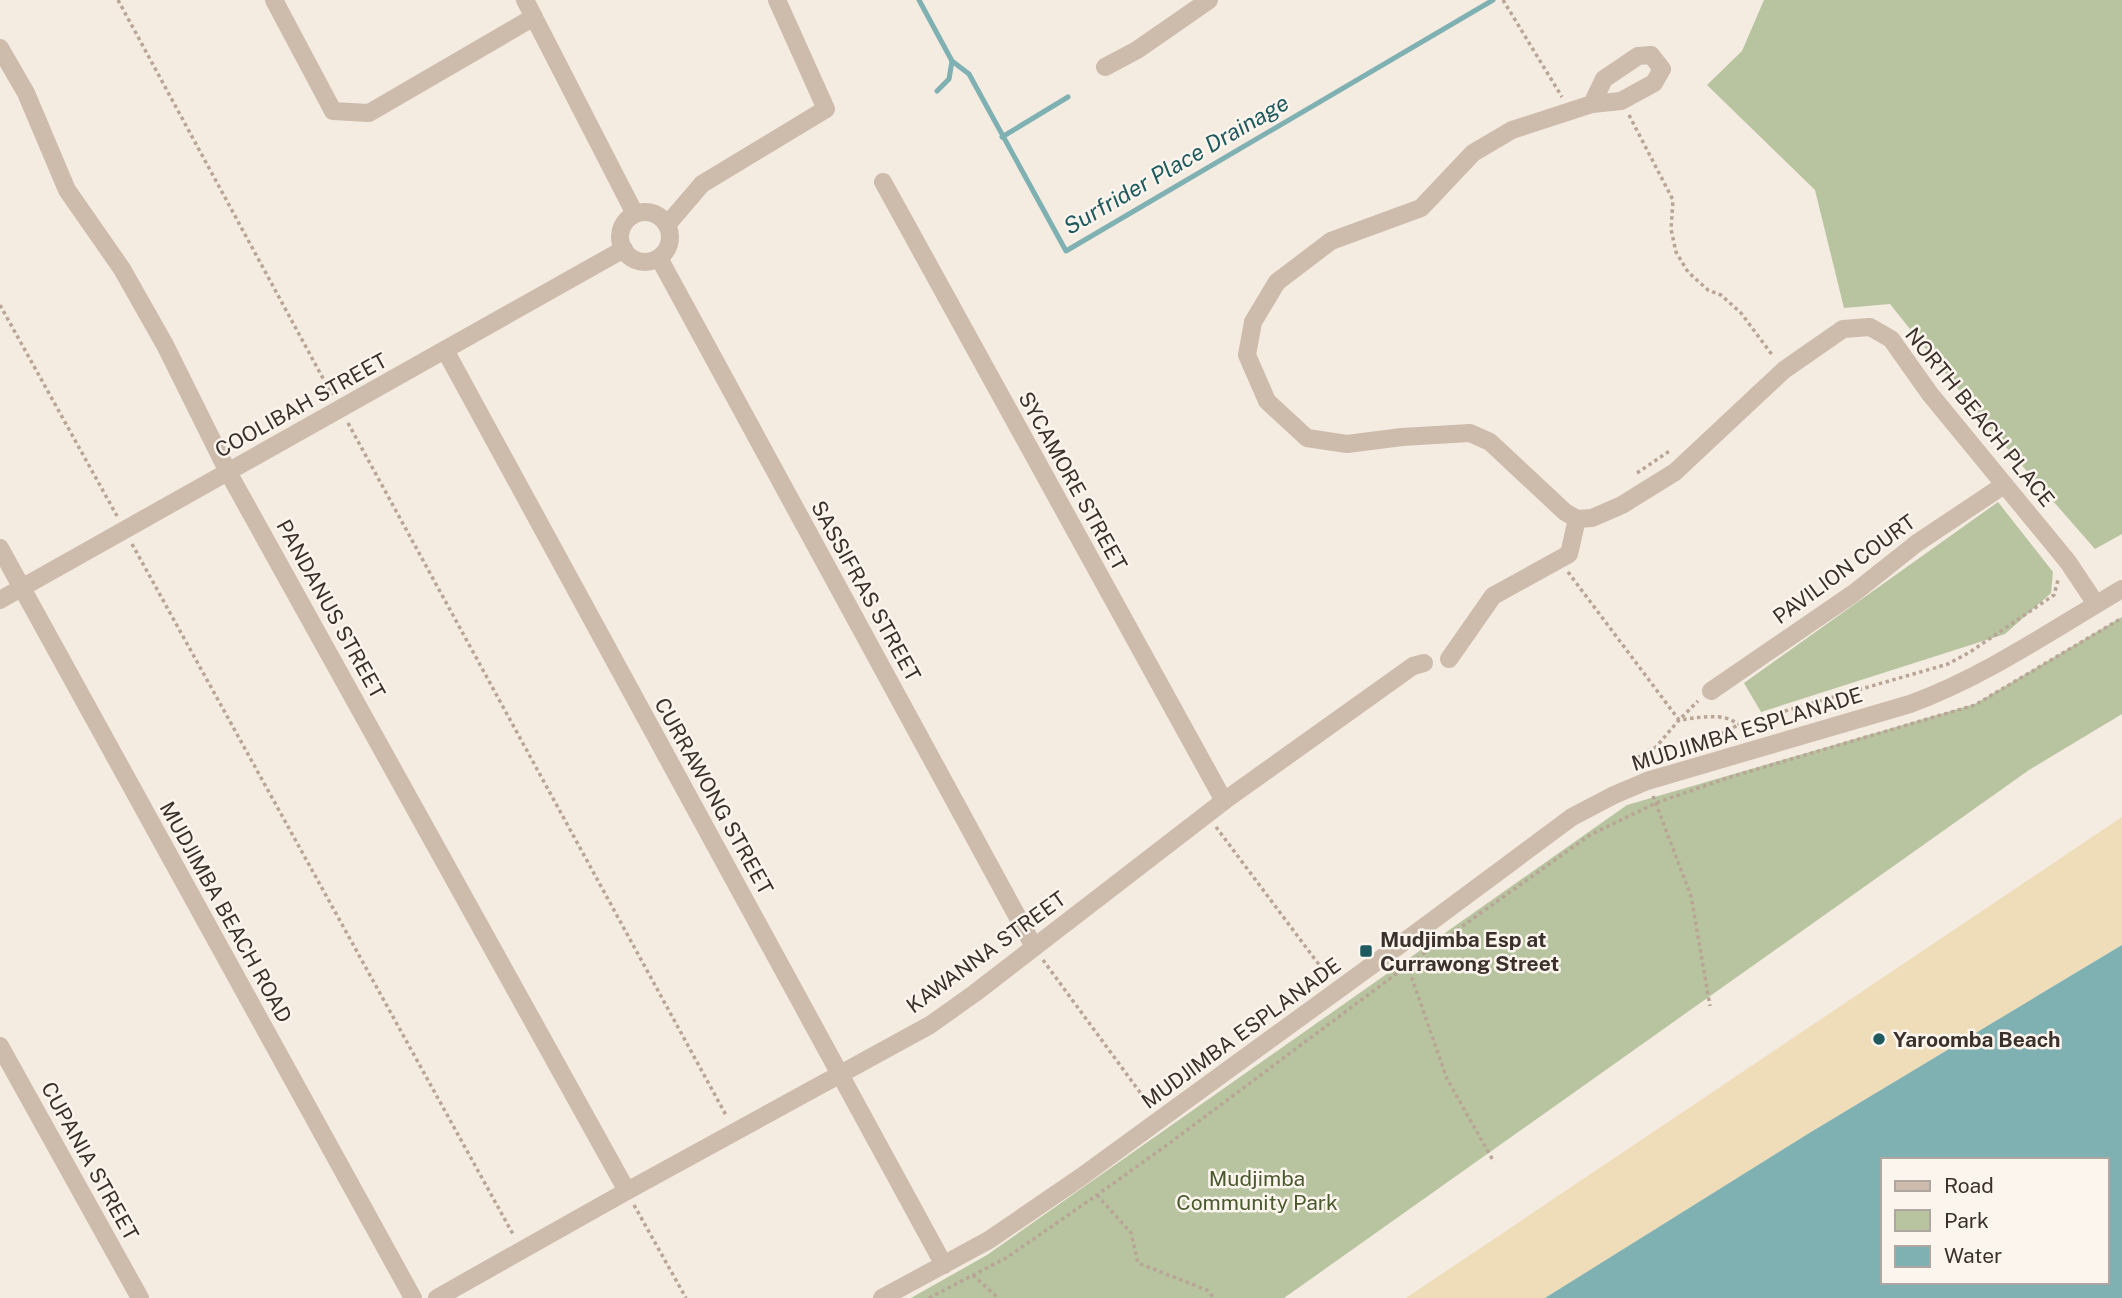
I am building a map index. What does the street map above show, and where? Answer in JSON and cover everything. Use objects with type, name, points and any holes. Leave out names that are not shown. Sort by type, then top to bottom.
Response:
[{"type":"street","points":[[274,0],[333,111],[369,113],[534,17]]},
{"type":"street","points":[[525,0],[635,214]]},
{"type":"street","points":[[667,225],[702,184],[826,109],[776,0]]},
{"type":"street","points":[[1105,67],[1137,50],[1209,0]]},
{"type":"street","name":"PANDANUS STREET","points":[[0,48],[26,93],[67,190],[122,269],[159,334],[229,472],[627,1191]]},
{"type":"street","points":[[1449,659],[1493,596],[1569,554],[1577,519],[1564,512],[1490,442],[1470,433],[1347,444],[1307,438],[1268,401],[1247,355],[1253,322],[1278,282],[1331,241],[1420,208],[1473,153],[1512,130],[1583,106],[1621,101],[1654,83],[1662,69],[1651,55],[1638,56],[1604,79],[1583,106]]},
{"type":"street","name":"SYCAMORE STREET","points":[[883,182],[1224,801]]},
{"type":"street","points":[[652,213],[660,216],[667,225],[670,242],[659,258],[642,262],[634,259],[624,249],[621,232],[624,224],[635,214],[652,213]]},
{"type":"street","name":"COOLIBAH STREET","points":[[0,600],[624,249]]},
{"type":"street","name":"SASSIFRAS STREET","points":[[659,258],[1034,947]]},
{"type":"street","name":"NORTH BEACH PLACE","points":[[1577,519],[1592,518],[1622,505],[1675,472],[1784,370],[1843,329],[1870,327],[1891,339],[1930,394],[2068,562],[2096,604]]},
{"type":"street","name":"CURRAWONG STREET","points":[[445,350],[840,1074],[952,1261]]},
{"type":"street","name":"PAVILION COURT","points":[[1711,691],[1854,593],[1917,543],[2004,485]]},
{"type":"street","name":"MUDJIMBA BEACH ROAD","points":[[0,548],[413,1298]]},
{"type":"street","name":"MUDJIMBA ESPLANADE","points":[[882,1298],[989,1240],[1082,1177],[1572,817],[1614,795],[1645,773],[1910,704],[1937,694],[1988,669],[2122,589]]},
{"type":"street","name":"KAWANNA STREET","points":[[437,1298],[930,1025],[1206,814],[1413,666],[1424,663]]},
{"type":"street","name":"CUPANIA STREET","points":[[0,1046],[140,1298]]},
{"type":"path","points":[[118,0],[735,1132]]},
{"type":"path","points":[[1503,0],[1563,99],[1583,106]]},
{"type":"path","points":[[1621,101],[1673,200],[1671,229],[1676,252],[1688,272],[1741,313],[1784,370]]},
{"type":"path","points":[[0,305],[522,1250]]},
{"type":"path","points":[[1634,476],[1676,447]]},
{"type":"path","points":[[1567,570],[1679,720]]},
{"type":"path","points":[[1679,720],[1707,716],[1725,717],[1738,725],[1745,724],[1948,664],[2054,596],[2059,584],[2057,570]]},
{"type":"path","points":[[929,1298],[1006,1258],[1097,1195],[1408,965],[1590,835],[1656,803],[1727,778],[1975,705],[2122,618]]},
{"type":"path","points":[[1710,1006],[1691,896],[1638,755],[1656,747],[1692,706],[1711,691]]},
{"type":"path","points":[[1206,814],[1338,990]]},
{"type":"path","points":[[1034,947],[1161,1120]]},
{"type":"path","points":[[1397,947],[1408,965],[1447,1079],[1494,1162]]},
{"type":"path","points":[[627,1191],[686,1298]]},
{"type":"path","points":[[1097,1195],[1131,1233],[1138,1263],[1206,1290],[1214,1298]]},
{"type":"path","points":[[952,1261],[973,1275],[998,1298]]},
{"type":"green space","points":[[1764,0],[2122,0],[2122,534],[2095,549],[1990,429],[1890,304],[1844,308],[1815,190],[1707,85],[1742,51]]},
{"type":"green space","points":[[1998,502],[2053,572],[2051,593],[2005,634],[1761,712],[1744,683]]},
{"type":"green space","name":"Mudjimba Community Park","points":[[2122,617],[2122,714],[2029,770],[1284,1298],[911,1298],[987,1255],[1627,805],[1975,704]]},
{"type":"sand","name":"Yaroomba Beach","points":[[2122,817],[2122,945],[1811,1132],[1545,1298],[1406,1298]]},
{"type":"water","points":[[2122,945],[2122,1298],[1545,1298],[1811,1132]]},
{"type":"waterway","points":[[919,0],[952,61],[949,79],[937,91]]},
{"type":"waterway","name":"Surfrider Place Drainage","points":[[952,61],[969,74],[1066,251],[1493,0]]},
{"type":"waterway","points":[[1002,137],[1068,97]]},
{"type":"place","name":"Mudjimba Esp at Currawong Street","points":[[1366,951]]},
{"type":"place","name":"Yaroomba Beach","points":[[1879,1039]]}]
